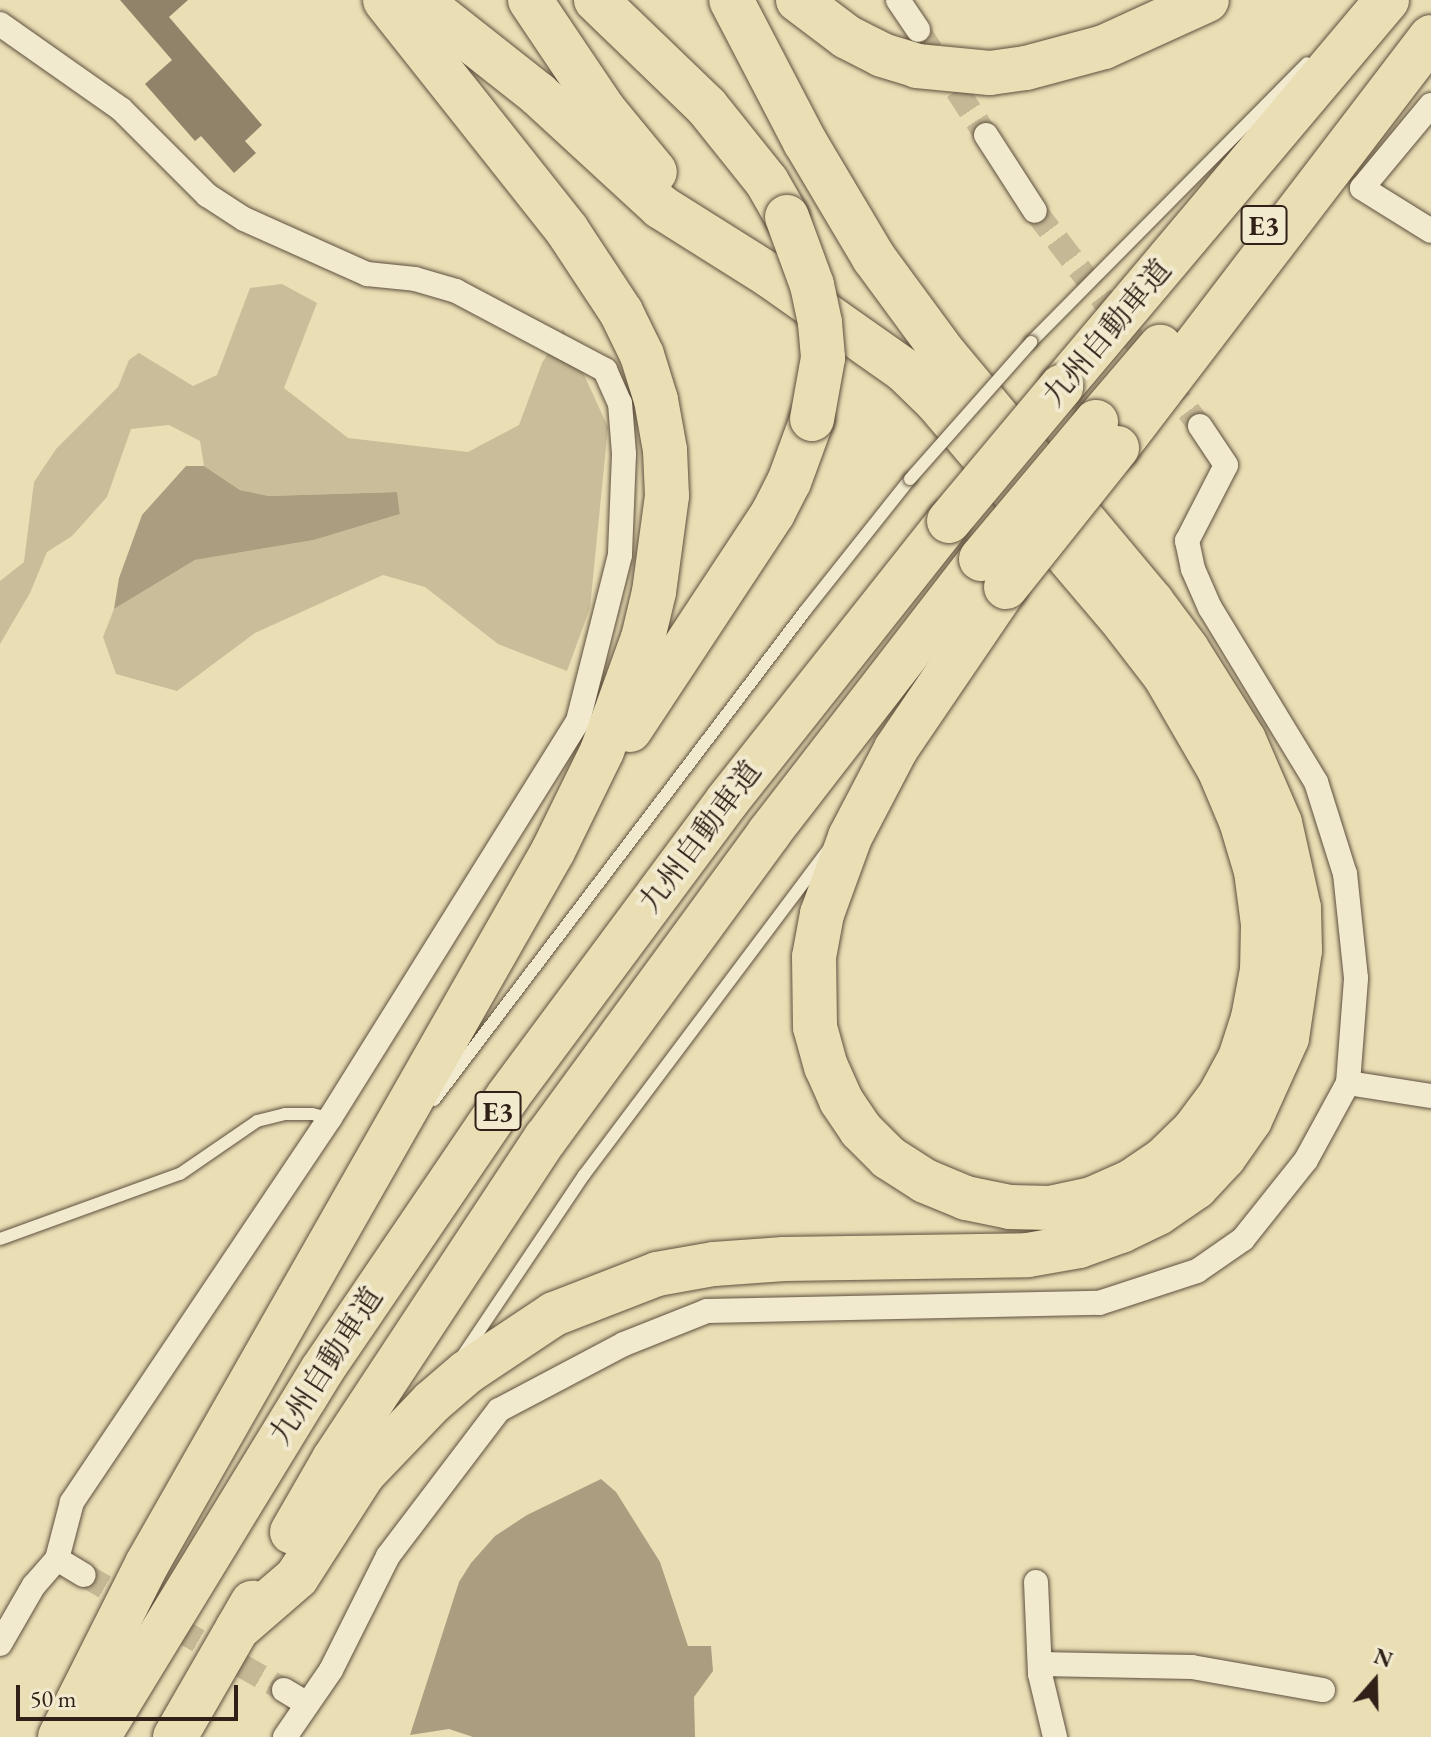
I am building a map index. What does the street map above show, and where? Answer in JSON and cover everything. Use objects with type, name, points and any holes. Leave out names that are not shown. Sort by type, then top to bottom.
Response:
[{"type":"highway","points":[[385,0],[598,273],[642,355],[656,400],[665,450],[667,496],[654,592],[643,638],[607,738],[553,851]]},
{"type":"highway","points":[[419,0],[538,94],[661,207],[769,275],[904,370],[937,402],[1125,624],[1165,676],[1219,769],[1241,821],[1256,871],[1263,924],[1262,970],[1244,1045],[1220,1095],[1163,1160],[1130,1182],[1092,1199],[1050,1208],[1010,1207],[966,1198],[925,1181],[889,1158],[861,1130],[841,1100],[826,1067],[815,1027],[814,957],[822,914],[839,863],[869,798],[928,698],[994,573]]},
{"type":"highway","points":[[530,0],[637,154],[713,229],[769,275]]},
{"type":"highway","points":[[60,1737],[147,1564],[553,851],[773,513],[812,419],[821,373],[820,323],[812,285],[787,217],[767,182],[707,107],[596,0]]},
{"type":"highway","points":[[237,1629],[297,1577],[363,1474],[432,1402],[467,1372],[554,1314],[657,1274],[714,1264],[784,1259],[1028,1255],[1079,1246],[1121,1231],[1196,1187],[1224,1157],[1250,1120],[1287,1038],[1300,950],[1299,908],[1280,823],[1244,740],[1194,660],[1152,602],[946,356],[874,258],[813,156],[731,0]]},
{"type":"highway","points":[[798,0],[847,37],[882,55],[917,66],[990,73],[1026,68],[1104,47],[1207,0]]},
{"type":"highway","name":"九州自動車道","points":[[98,1737],[322,1370],[490,1122],[727,801],[949,521],[1387,0]]},
{"type":"highway","name":"九州自動車道","points":[[175,1737],[334,1459],[546,1138],[769,833],[994,573],[1431,28]]},
{"type":"highway","points":[[1106,435],[1431,37]]},
{"type":"street","points":[[898,0],[918,30]]},
{"type":"street","points":[[0,24],[121,109],[207,195],[244,219],[367,274],[415,279],[456,291],[605,370],[620,403],[624,454],[620,555],[578,721],[330,1118],[72,1502],[57,1559],[34,1585],[0,1644]]},
{"type":"street","points":[[1431,105],[1362,188],[1431,231]]},
{"type":"street","points":[[986,135],[1035,211]]},
{"type":"street","points":[[285,1737],[331,1670],[388,1556],[499,1410],[624,1344],[707,1311],[1099,1303],[1197,1271],[1243,1239],[1272,1206],[1326,1128],[1348,1083],[1356,978],[1345,874],[1316,782],[1210,608],[1193,569],[1187,541],[1193,523],[1223,476],[1226,465],[1200,426]]},
{"type":"street","points":[[1348,1083],[1431,1096]]},
{"type":"street","points":[[57,1559],[84,1575]]},
{"type":"street","points":[[1036,1582],[1040,1664],[1055,1737]]},
{"type":"street","points":[[1040,1664],[1192,1667],[1323,1690]]},
{"type":"street","points":[[284,1690],[306,1703]]},
{"type":"lane","points":[[425,1111],[805,611],[910,479],[1031,342],[1314,55]]},
{"type":"lane","points":[[432,1402],[584,1175],[761,935],[869,798]]},
{"type":"lane","points":[[0,1239],[180,1174],[257,1121],[285,1114],[330,1118]]},
{"type":"lane","points":[[350,1207],[407,1135]]},
{"type":"shaded area","points":[[282,284],[317,303],[284,388],[348,438],[468,452],[519,425],[542,363],[563,329],[608,427],[590,608],[567,671],[498,644],[425,587],[383,575],[255,633],[177,691],[116,674],[103,637],[114,609],[195,560],[314,540],[400,514],[397,492],[269,496],[240,490],[204,466],[200,441],[169,425],[131,429],[107,497],[72,536],[47,552],[30,593],[0,644],[0,581],[24,562],[34,482],[56,449],[118,387],[129,360],[139,353],[193,386],[217,375],[250,288]]},
{"type":"shaded area","points":[[186,466],[204,466],[240,490],[269,496],[397,492],[400,514],[314,540],[195,560],[114,609],[119,578],[142,515]]},
{"type":"shaded area","points":[[601,1479],[616,1492],[660,1562],[688,1646],[711,1646],[713,1671],[694,1697],[695,1737],[473,1737],[449,1729],[410,1735],[459,1582],[471,1563],[495,1536],[527,1515]]},
{"type":"building","points":[[120,0],[188,0],[169,17],[262,125],[245,141],[256,153],[234,173],[201,136],[195,141],[145,84],[172,60]]},
{"type":"tunnel","points":[[918,30],[986,135]]},
{"type":"tunnel","points":[[1035,211],[1200,426]]},
{"type":"tunnel","points":[[84,1575],[284,1690]]}]
